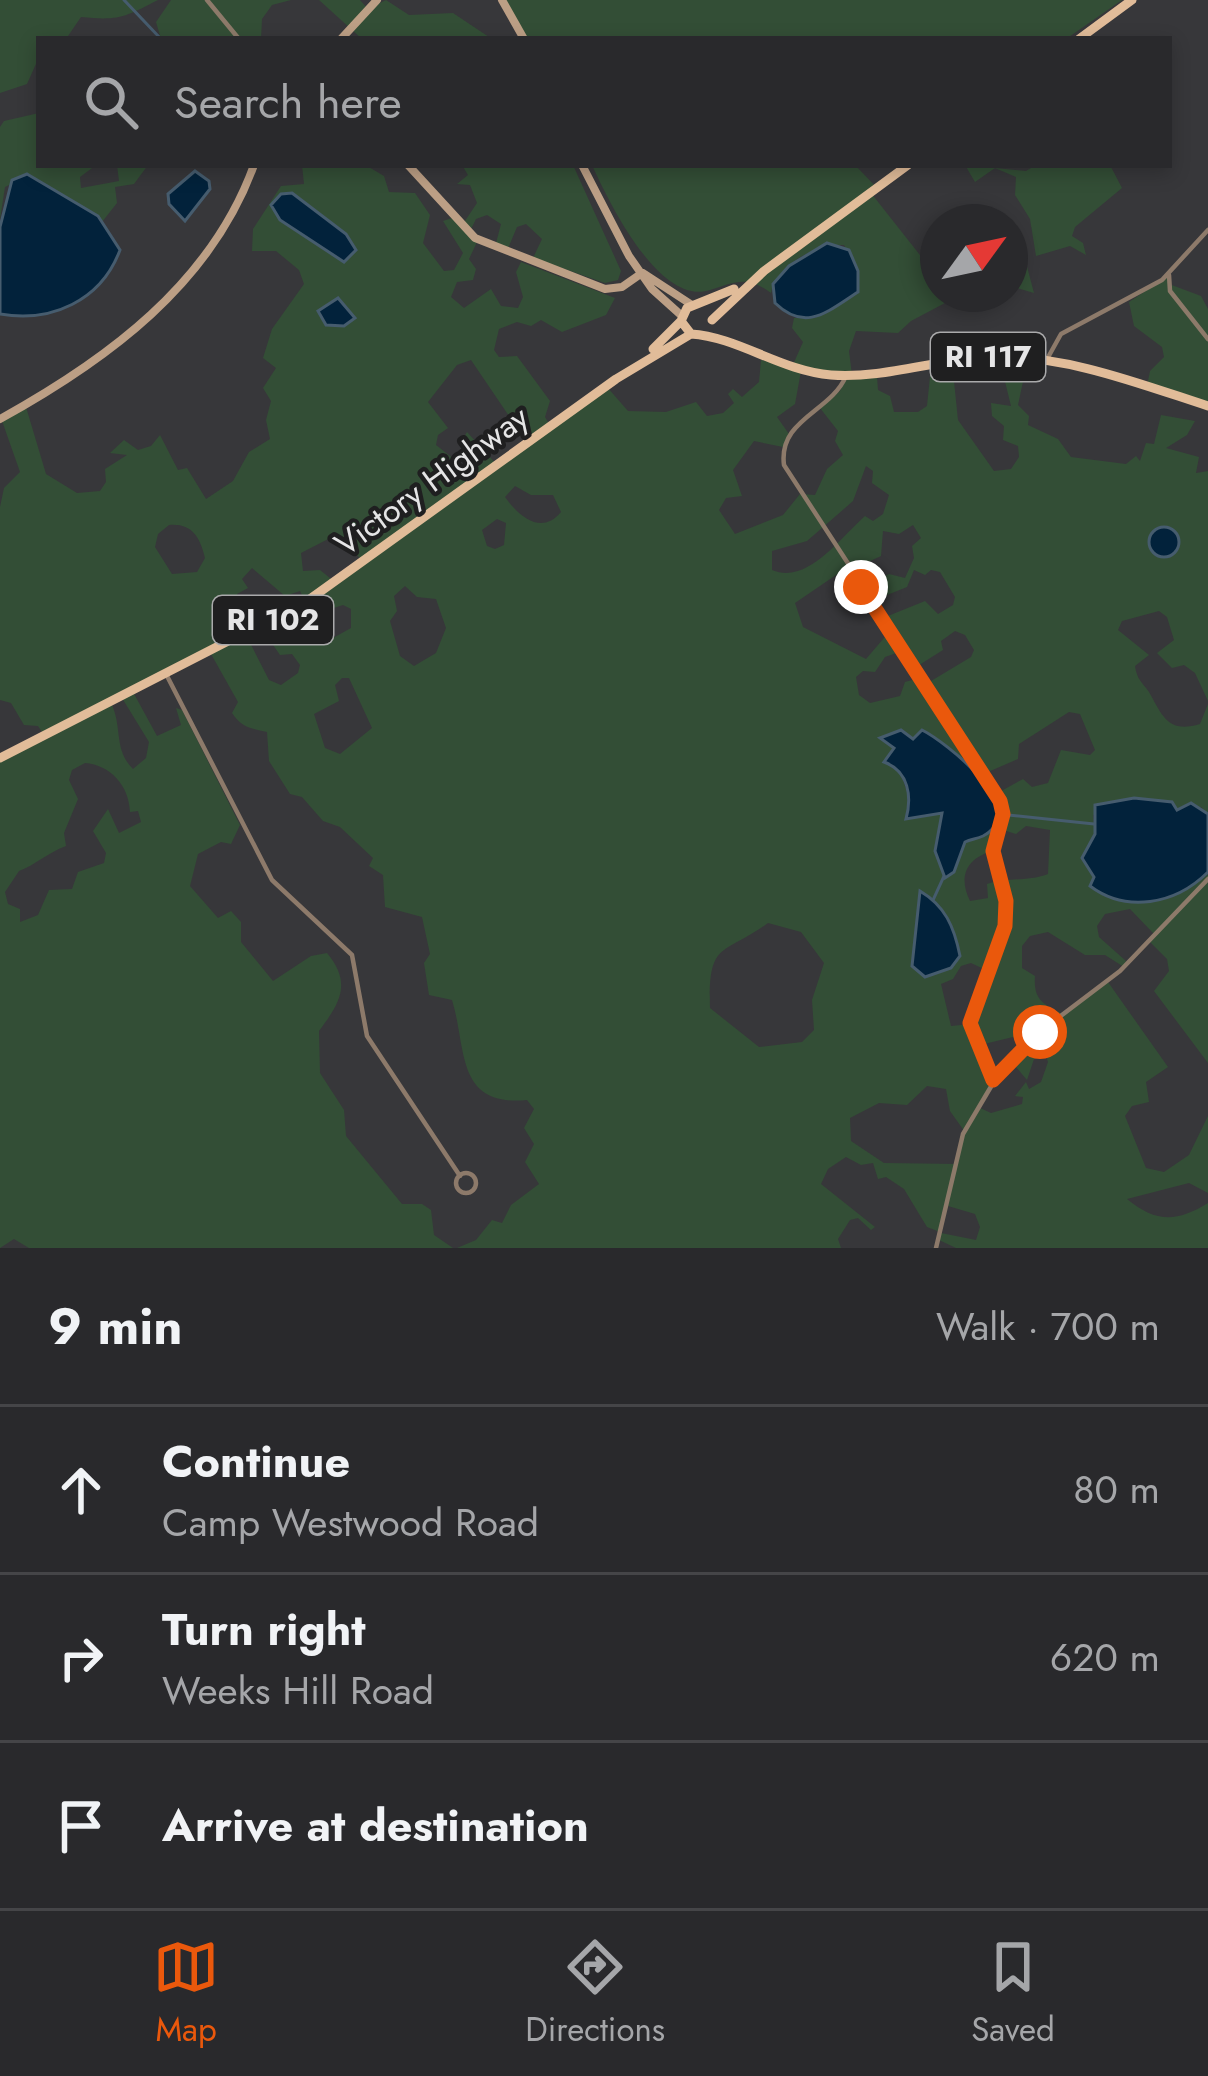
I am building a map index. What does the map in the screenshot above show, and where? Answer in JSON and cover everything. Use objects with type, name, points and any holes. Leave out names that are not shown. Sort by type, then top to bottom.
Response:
[{"type":"main road","points":[[1083,36],[1132,0]]},
{"type":"main road","points":[[697,334],[764,271],[904,168]]},
{"type":"main road","points":[[712,321],[697,305],[764,271]]},
{"type":"main road","name":"Victory Highway","points":[[0,758],[310,599],[631,368],[697,305]]},
{"type":"main road","points":[[682,319],[697,334],[765,359]]},
{"type":"main road","name":"RI 117","points":[[712,321],[765,359],[846,376],[888,375],[991,356],[1046,361],[1208,406]]},
{"type":"main road","name":"Victory Highway","points":[[631,368],[697,334]]},
{"type":"street","points":[[207,0],[237,36]]},
{"type":"street","points":[[344,36],[376,0]]},
{"type":"street","points":[[502,0],[522,36]]},
{"type":"street","points":[[0,419],[102,356],[202,263],[230,223],[253,168]]},
{"type":"street","points":[[411,168],[462,227],[485,243],[608,290],[642,272]]},
{"type":"street","points":[[583,168],[613,231],[682,319]]},
{"type":"street","points":[[1046,361],[1060,334],[1169,275],[1208,230]]},
{"type":"street","points":[[642,272],[697,305]]},
{"type":"street","points":[[1169,275],[1170,291],[1208,338]]},
{"type":"street","points":[[846,376],[838,392],[789,433],[784,465],[998,794],[1003,814],[993,851],[1006,919],[970,1023],[993,1080]]},
{"type":"street","points":[[166,674],[272,880],[344,941],[352,955],[367,1036],[460,1176]]},
{"type":"street","points":[[936,1248],[963,1134],[993,1080],[1029,1040],[1120,971],[1208,879]]},
{"type":"green space","points":[[0,0],[158,0],[121,16],[81,17],[68,36],[36,36],[36,64],[27,84],[0,93]]},
{"type":"green space","points":[[171,0],[291,0],[272,5],[262,19],[261,36],[160,36],[156,22]]},
{"type":"green space","points":[[319,0],[360,0],[368,9],[386,0],[409,15],[453,13],[488,36],[359,36]]},
{"type":"green space","points":[[500,0],[1122,0],[1070,36],[519,36]]},
{"type":"green space","points":[[36,114],[36,168],[92,168],[80,177],[81,188],[119,181],[117,168],[146,168],[134,184],[115,187],[117,203],[102,222],[28,176],[5,187],[0,219],[0,127],[4,121]]},
{"type":"green space","points":[[302,168],[370,168],[384,176],[389,192],[415,193],[430,215],[423,243],[444,271],[454,270],[463,253],[443,221],[452,218],[461,227],[477,203],[470,185],[457,184],[468,175],[464,168],[574,168],[621,271],[618,280],[605,283],[533,258],[542,239],[526,224],[517,227],[507,251],[495,247],[501,224],[487,215],[476,219],[469,233],[478,240],[469,259],[476,269],[473,280],[457,282],[451,297],[464,308],[491,289],[501,306],[518,308],[523,297],[516,272],[521,262],[615,298],[606,315],[562,332],[541,320],[531,326],[517,322],[499,329],[494,350],[499,357],[517,356],[550,401],[545,417],[551,427],[607,387],[628,411],[666,412],[696,402],[707,416],[723,413],[734,403],[728,394],[733,389],[742,397],[759,382],[761,360],[792,367],[803,342],[792,328],[794,318],[815,318],[858,292],[858,271],[844,245],[800,257],[782,273],[771,293],[748,282],[691,291],[672,283],[638,247],[593,168],[858,168],[877,188],[871,193],[920,255],[920,312],[928,312],[898,333],[856,331],[849,351],[852,375],[877,377],[878,390],[890,396],[894,412],[918,412],[927,406],[931,367],[952,362],[958,420],[994,471],[1011,469],[1019,457],[1018,446],[1003,440],[1004,426],[992,416],[991,403],[1011,406],[999,357],[1028,358],[1018,405],[1029,416],[1028,425],[1058,439],[1071,457],[1126,464],[1136,456],[1140,461],[1146,443],[1154,444],[1161,415],[1195,421],[1187,435],[1166,448],[1199,457],[1196,473],[1208,471],[1208,701],[1195,673],[1184,665],[1172,668],[1157,653],[1174,640],[1167,617],[1159,611],[1122,621],[1118,630],[1149,655],[1135,666],[1136,671],[1167,720],[1180,726],[1200,724],[1208,704],[1208,814],[1201,807],[1093,815],[1095,834],[1082,857],[1094,878],[1090,885],[1137,898],[1180,891],[1208,872],[1208,1063],[1154,991],[1169,971],[1167,959],[1149,941],[1154,934],[1130,909],[1105,914],[1097,926],[1099,937],[1126,961],[1124,967],[1105,955],[1085,955],[1048,932],[1030,936],[1022,946],[1022,968],[1035,976],[1041,1001],[1063,1014],[1108,982],[1168,1067],[1146,1082],[1149,1102],[1132,1106],[1125,1116],[1146,1168],[1164,1172],[1189,1155],[1208,1116],[1208,1193],[1189,1183],[1127,1199],[1166,1217],[1208,1203],[1208,1248],[956,1248],[939,1240],[941,1233],[976,1240],[980,1227],[975,1214],[948,1206],[940,1232],[927,1227],[904,1189],[886,1177],[878,1179],[873,1163],[861,1165],[846,1157],[828,1169],[821,1184],[875,1227],[871,1230],[858,1218],[850,1220],[838,1239],[841,1248],[457,1248],[476,1240],[492,1220],[502,1223],[511,1205],[539,1184],[525,1162],[534,1144],[524,1128],[534,1109],[527,1100],[504,1100],[476,1084],[463,1055],[452,1000],[429,995],[424,963],[430,954],[422,917],[385,907],[383,875],[369,866],[373,858],[340,827],[323,821],[302,797],[290,794],[269,761],[267,732],[243,725],[232,713],[238,702],[211,654],[133,692],[157,736],[181,725],[176,708],[182,710],[240,825],[231,844],[221,842],[198,854],[190,886],[218,918],[231,911],[241,922],[241,942],[273,981],[311,956],[327,953],[335,964],[340,994],[319,1031],[320,1073],[344,1110],[346,1136],[402,1204],[422,1204],[431,1210],[434,1235],[453,1248],[29,1248],[14,1239],[0,1248],[0,759],[44,735],[38,726],[24,725],[11,703],[0,700],[0,507],[4,488],[20,472],[1,418],[26,407],[46,474],[77,493],[100,491],[106,482],[105,469],[127,455],[110,453],[124,440],[138,450],[151,446],[160,435],[178,470],[187,468],[206,499],[233,481],[249,452],[270,439],[266,420],[271,401],[263,388],[276,368],[263,358],[272,329],[304,284],[299,270],[276,251],[252,251],[253,229],[281,186],[304,184]],"holes":[[[301,200],[346,234],[350,241],[344,261],[280,220],[278,213]],[[471,360],[528,444],[498,466],[467,432],[461,442],[475,459],[470,465],[463,466],[436,445],[438,435],[448,428],[428,402],[457,365]],[[801,371],[846,376],[840,391],[820,408],[838,431],[835,441],[843,455],[827,469],[815,495],[800,494],[783,515],[735,534],[719,510],[726,498],[742,496],[733,470],[754,441],[783,447],[789,434],[777,417],[795,404]],[[866,466],[873,471],[872,483],[889,495],[883,514],[873,521],[865,516],[810,566],[785,573],[772,570],[772,551],[807,541],[853,501]],[[515,486],[531,495],[553,495],[561,512],[546,522],[532,521],[505,497]],[[497,519],[506,523],[504,545],[487,546],[482,530]],[[169,525],[184,526],[197,538],[205,558],[197,572],[172,574],[155,547],[158,534]],[[913,525],[921,538],[912,546],[914,558],[905,578],[889,574],[863,588],[872,601],[907,587],[914,570],[925,575],[931,570],[940,572],[955,597],[953,605],[938,614],[925,601],[883,618],[890,631],[866,659],[803,627],[795,603],[858,560],[864,564],[881,556],[883,531],[899,534]],[[336,535],[364,562],[335,582],[320,570],[303,571],[301,553]],[[252,568],[285,596],[300,591],[305,601],[262,629],[280,655],[292,654],[300,665],[298,673],[281,685],[269,680],[246,635],[237,638],[232,628],[241,612],[237,594],[248,588],[242,579]],[[405,586],[417,597],[436,599],[446,628],[436,653],[414,666],[400,656],[390,621],[397,611],[394,596]],[[343,605],[351,609],[351,628],[324,643],[302,626],[306,617]],[[955,631],[965,635],[974,650],[971,657],[926,684],[920,678],[905,682],[900,696],[870,703],[859,695],[856,677],[863,671],[875,672],[885,657],[902,651],[916,667],[943,650],[941,641]],[[349,678],[372,728],[340,754],[325,748],[314,714],[339,701],[335,685]],[[122,698],[149,742],[146,758],[133,769],[123,754],[111,703]],[[1069,712],[1080,714],[1095,750],[1090,755],[1061,750],[1048,783],[1032,787],[1023,779],[994,795],[990,824],[941,868],[936,837],[944,826],[942,813],[906,819],[911,804],[891,744],[901,730],[913,739],[921,731],[981,775],[1018,759],[1019,744]],[[85,763],[102,768],[116,778],[130,812],[138,811],[141,822],[119,833],[108,809],[93,831],[106,853],[104,863],[78,872],[72,889],[49,890],[38,915],[20,922],[20,909],[8,904],[5,892],[19,871],[66,846],[64,833],[78,799],[69,780],[72,770]],[[1026,826],[1050,830],[1048,874],[987,884],[988,898],[970,901],[967,870],[976,858],[993,851],[1000,829],[1016,834]],[[768,923],[801,932],[824,963],[812,1000],[814,1030],[802,1042],[759,1047],[710,1008],[716,960],[721,952]],[[971,963],[988,971],[971,1024],[951,1026],[941,984],[953,979],[961,966]],[[1013,1037],[1021,1046],[1010,1060],[1027,1080],[1034,1059],[1046,1056],[1041,1082],[1029,1089],[1026,1082],[1015,1096],[1023,1097],[1022,1104],[991,1113],[978,1107],[993,1079],[980,1045]],[[927,1086],[946,1089],[950,1111],[965,1132],[957,1164],[884,1163],[851,1141],[850,1118],[879,1103],[907,1105]]]},
{"type":"green space","points":[[967,168],[995,168],[975,182]]},
{"type":"green space","points":[[995,168],[1112,168],[1122,188],[1075,227],[1072,236],[1083,243],[1086,255],[1070,246],[1036,256],[1028,204],[1021,204],[1015,195],[1016,177]]},
{"type":"green space","points":[[1168,276],[1169,284],[1201,296],[1208,309],[1208,406],[1147,386],[1150,371],[1164,357],[1162,347],[1134,326],[1129,302]]},
{"type":"water","points":[[195,171],[209,181],[210,189],[185,221],[169,204],[168,194]]},
{"type":"water","points":[[27,174],[98,216],[120,250],[100,283],[72,304],[38,315],[0,314],[0,227],[12,180]]},
{"type":"water","points":[[292,193],[346,234],[356,250],[344,262],[280,220],[271,205],[281,194]]},
{"type":"water","points":[[827,243],[849,250],[858,271],[858,292],[817,316],[786,312],[775,303],[773,284],[789,266]]},
{"type":"water","points":[[338,298],[355,318],[344,326],[326,325],[318,311]]},
{"type":"water","points":[[1164,527],[1175,531],[1179,542],[1175,553],[1164,557],[1153,553],[1149,542],[1153,531]]},
{"type":"water","points":[[901,730],[913,739],[922,730],[948,747],[979,777],[998,810],[996,824],[983,836],[965,842],[954,872],[945,878],[935,851],[942,813],[906,819],[909,802],[904,778],[884,762],[894,748],[880,738]]},
{"type":"water","points":[[1134,798],[1172,802],[1177,810],[1191,803],[1208,814],[1208,872],[1181,892],[1150,902],[1119,900],[1090,886],[1094,877],[1082,858],[1095,834],[1095,805]]},
{"type":"water","points":[[920,891],[947,918],[960,956],[951,968],[925,977],[912,966]]},
{"type":"waterway","points":[[124,0],[158,36]]},
{"type":"waterway","points":[[1008,815],[1094,824]]},
{"type":"waterway","points":[[933,900],[944,876]]},
{"type":"route","points":[[861,587],[989,777],[1000,801],[1003,814],[993,851],[1006,901],[1005,926],[979,987],[970,1023],[993,1080],[1018,1049],[1040,1032]]}]
